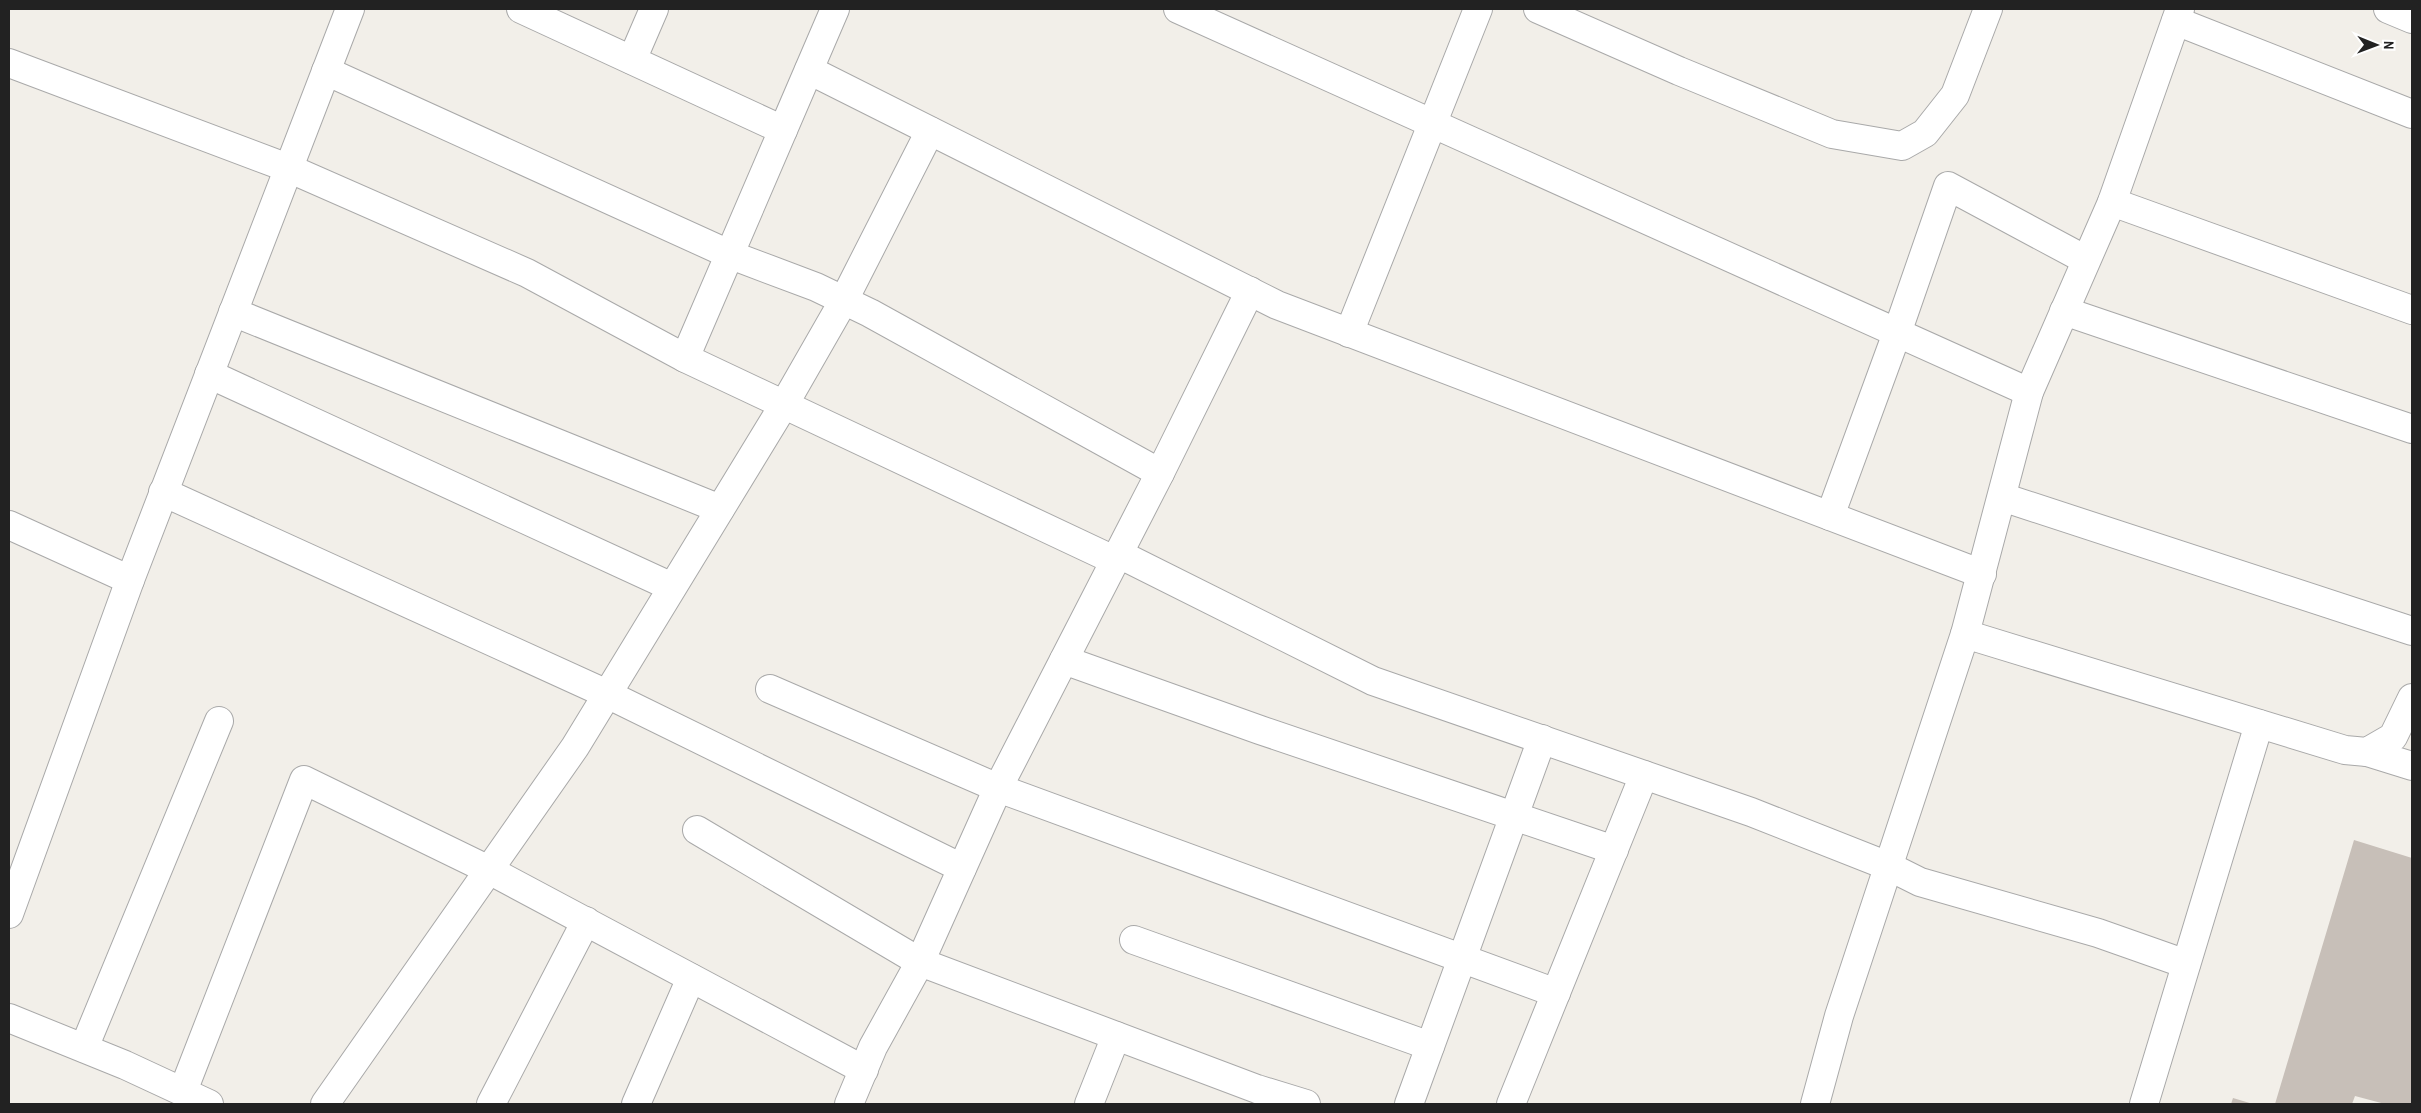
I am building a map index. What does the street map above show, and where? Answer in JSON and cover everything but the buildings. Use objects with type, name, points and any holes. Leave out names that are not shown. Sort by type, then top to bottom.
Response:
[{"type":"street","points":[[9,914],[163,492],[350,9]]},
{"type":"street","points":[[521,9],[783,130]]},
{"type":"street","points":[[632,60],[654,9]]},
{"type":"street","points":[[685,358],[731,255],[835,9]]},
{"type":"street","points":[[1178,9],[2029,392]]},
{"type":"street","points":[[1350,333],[1478,9]]},
{"type":"street","points":[[1538,9],[1679,71],[1832,134],[1902,146],[1925,133],[1955,95],[1988,9]]},
{"type":"street","points":[[2388,9],[2412,19]]},
{"type":"street","points":[[1815,1104],[1838,1016],[1965,634],[2029,392],[2112,202],[2178,15],[2412,114]]},
{"type":"street","points":[[809,70],[1277,305],[1982,574]]},
{"type":"street","points":[[326,71],[731,255],[816,287],[844,300],[1160,473]]},
{"type":"street","points":[[12,72],[288,168],[527,273],[685,358],[1118,557],[1373,681],[1751,812],[1888,866],[1920,882],[2098,933],[2186,964]]},
{"type":"street","points":[[325,1104],[575,747],[785,403],[844,300],[930,131]]},
{"type":"street","points":[[1830,516],[1898,333],[1948,186],[2086,260]]},
{"type":"street","points":[[2112,202],[2412,310]]},
{"type":"street","points":[[849,1104],[873,1047],[920,962],[998,788],[1118,557],[1250,291]]},
{"type":"street","points":[[2064,311],[2412,429]]},
{"type":"street","points":[[233,312],[720,509]]},
{"type":"street","points":[[209,374],[672,587]]},
{"type":"street","points":[[163,492],[607,694],[962,868]]},
{"type":"street","points":[[2002,497],[2412,631]]},
{"type":"street","points":[[9,525],[130,580]]},
{"type":"street","points":[[1965,634],[2345,750],[2367,752],[2412,766]]},
{"type":"street","points":[[1064,660],[1260,730],[1614,850]]},
{"type":"street","points":[[770,689],[998,788],[1556,993]]},
{"type":"street","points":[[2367,752],[2394,737],[2412,698]]},
{"type":"street","points":[[84,1048],[219,721]]},
{"type":"street","points":[[2144,1104],[2259,724]]},
{"type":"street","points":[[1409,1104],[1542,739]]},
{"type":"street","points":[[1511,1104],[1644,775]]},
{"type":"street","points":[[183,1091],[304,780],[489,870],[864,1070]]},
{"type":"street","points":[[697,830],[920,962],[1257,1088],[1306,1104]]},
{"type":"street","points":[[490,1104],[586,921]]},
{"type":"street","points":[[1134,940],[1430,1046]]},
{"type":"street","points":[[636,1104],[691,978]]},
{"type":"street","points":[[9,1018],[84,1048],[209,1104]]},
{"type":"street","points":[[1089,1104],[1116,1036]]}]
